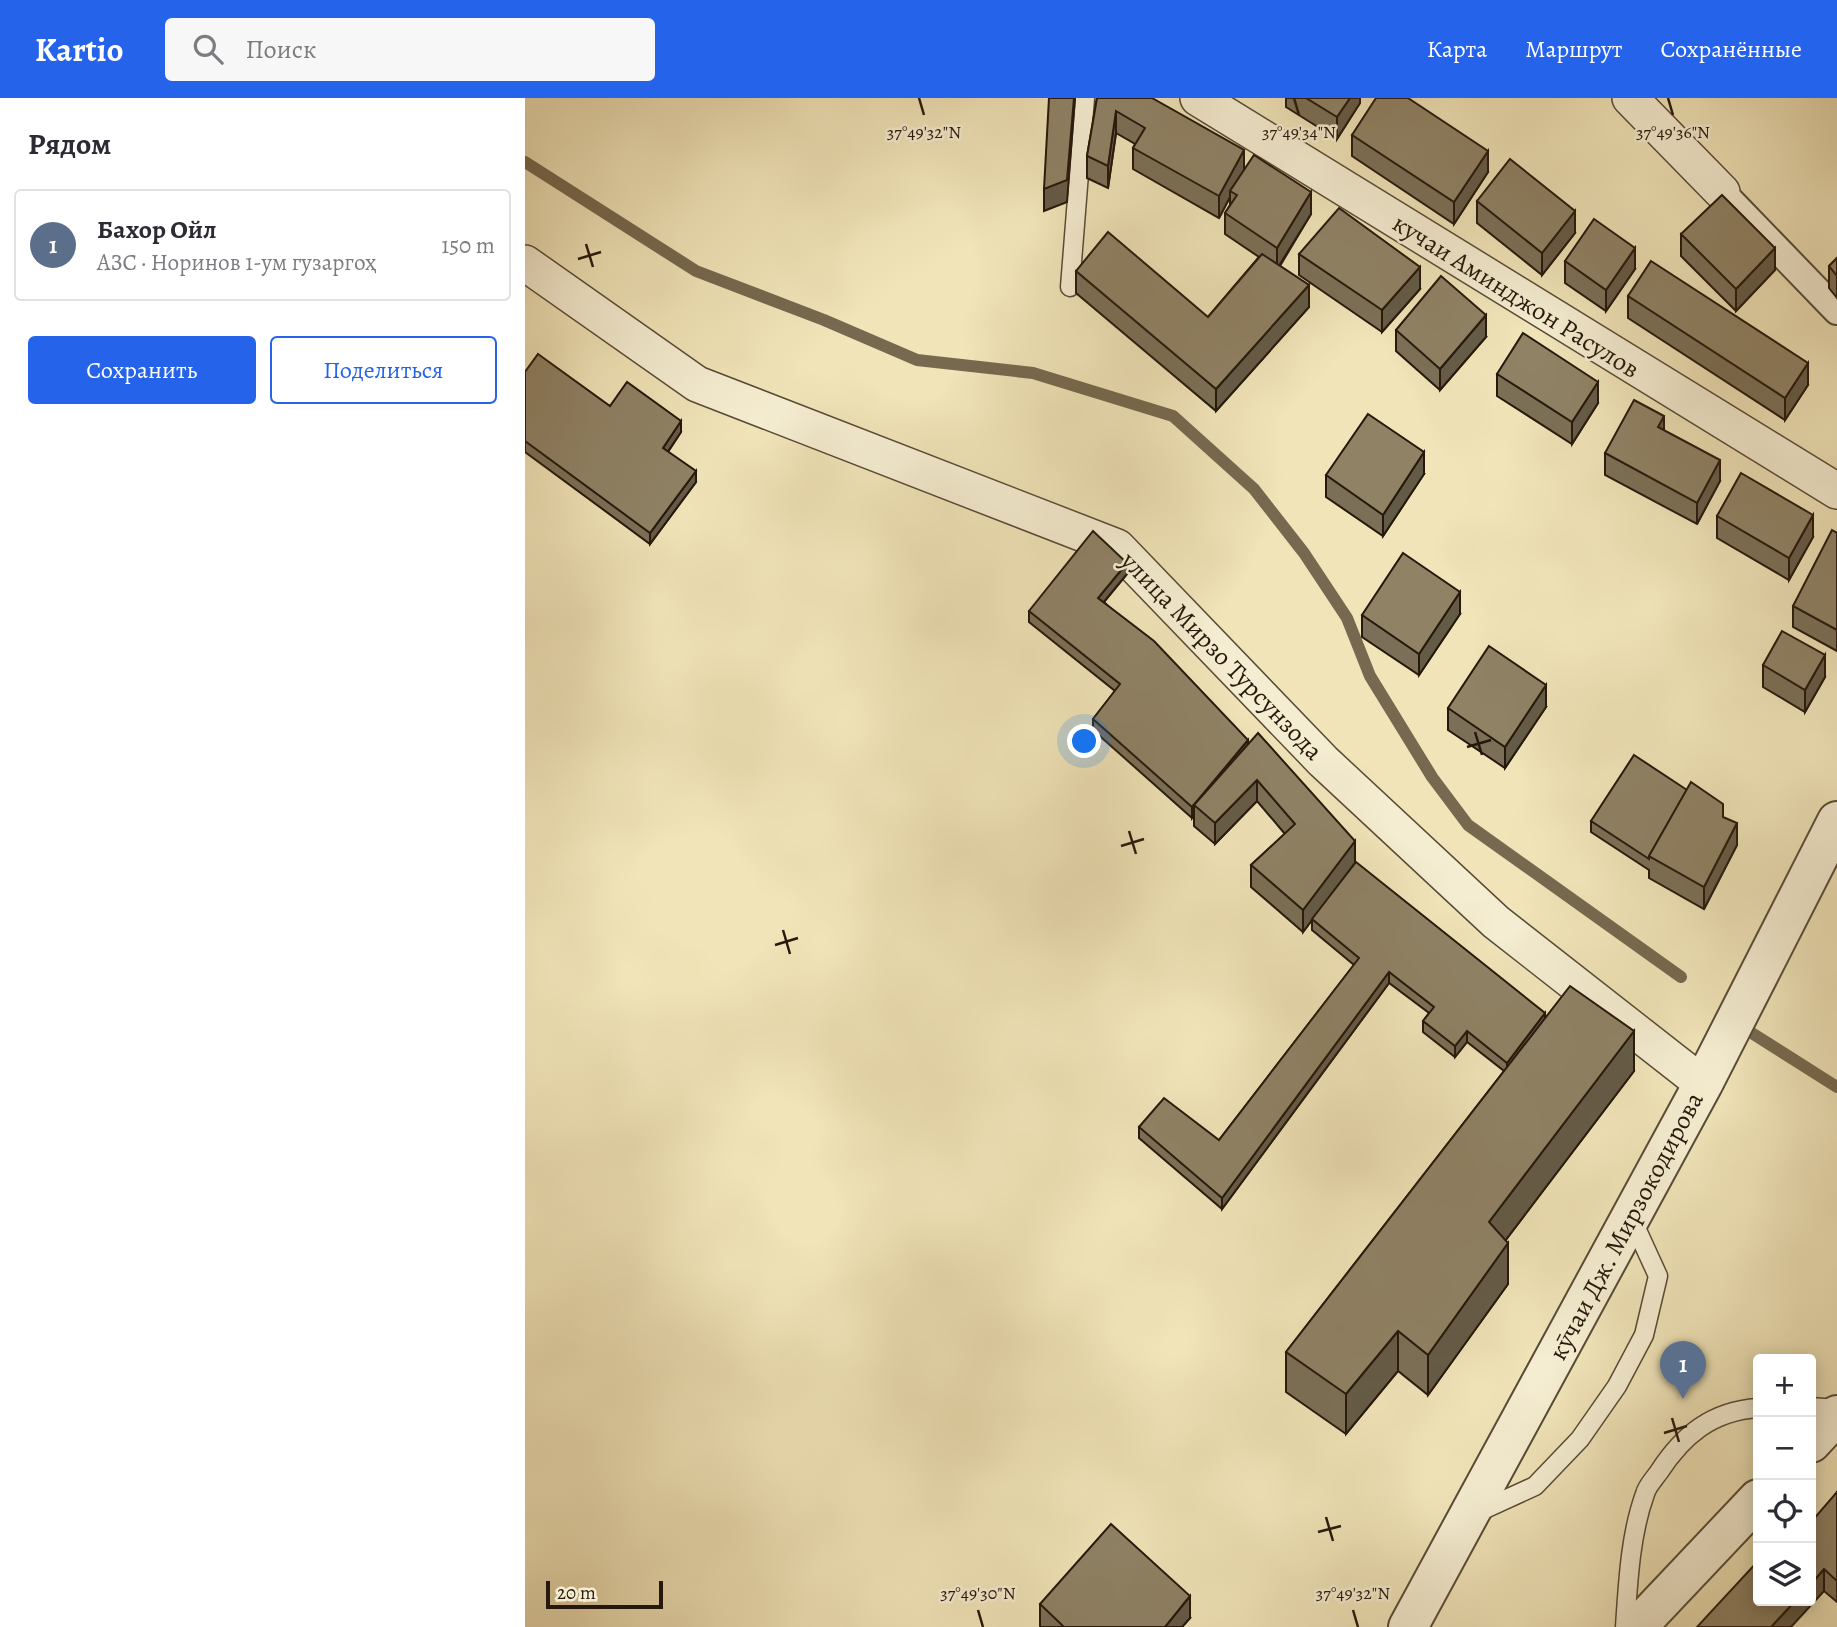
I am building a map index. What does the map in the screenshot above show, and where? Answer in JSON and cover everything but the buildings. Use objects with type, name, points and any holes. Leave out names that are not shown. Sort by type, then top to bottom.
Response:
[{"type":"street","name":"кучаи Аминджон Расулов","points":[[1198,98],[1837,491]]},
{"type":"street","points":[[1630,98],[1837,311]]},
{"type":"street","name":"улица Мирзо Турсунзода","points":[[525,263],[697,384],[1118,547],[1323,761],[1496,922],[1703,1084]]},
{"type":"street","name":"кӯчаи Дж. Мирзокодирова","points":[[1408,1627],[1703,1084],[1837,821]]},
{"type":"street","points":[[1816,1438],[1837,1415]]},
{"type":"street","points":[[1637,1627],[1753,1504]]},
{"type":"lane","points":[[1070,287],[1085,98]]},
{"type":"lane","points":[[1468,1516],[1535,1486],[1580,1439],[1617,1386],[1644,1335],[1658,1276],[1631,1217]]},
{"type":"lane","points":[[1816,1407],[1837,1409]]},
{"type":"lane","points":[[1625,1627],[1634,1542],[1645,1493],[1678,1444],[1713,1420],[1743,1409],[1753,1408]]},
{"type":"waterway","points":[[525,162],[696,271],[824,320],[917,360],[1033,373],[1173,416],[1254,489],[1304,553],[1347,618],[1370,676],[1432,777],[1468,825],[1681,977]]},
{"type":"waterway","points":[[1747,1030],[1837,1087]]},
{"type":"place","name":"Бахор Ойл","points":[[1683,1399]]}]
